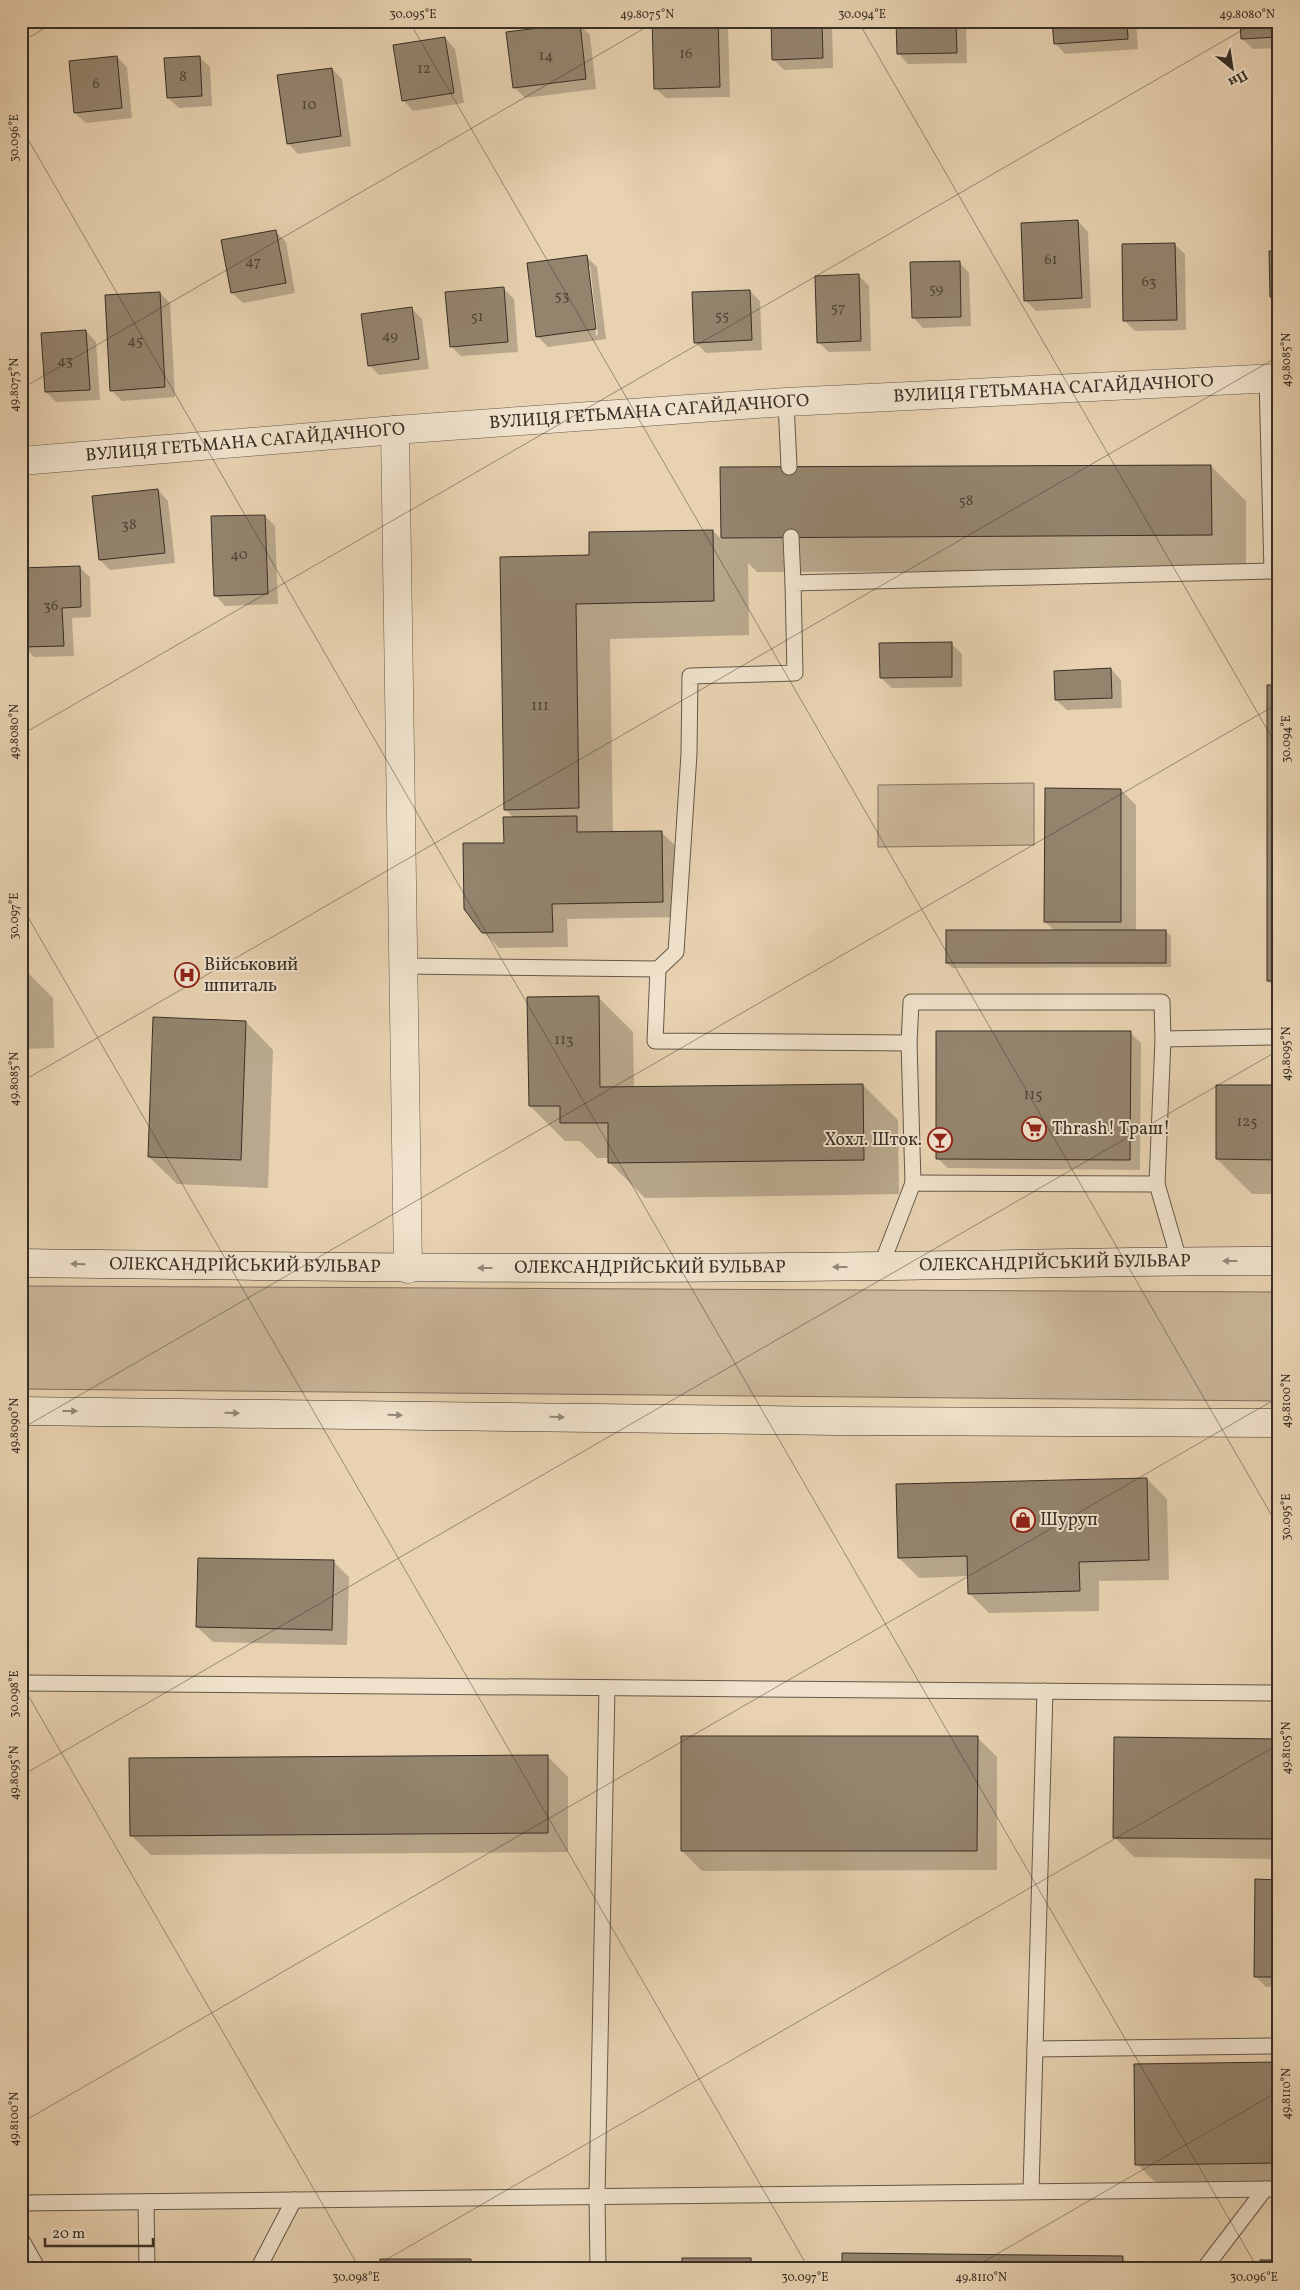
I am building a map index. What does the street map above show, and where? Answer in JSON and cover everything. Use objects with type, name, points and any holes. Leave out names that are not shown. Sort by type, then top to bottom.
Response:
[{"type":"main road","name":"ВУЛИЦЯ ГЕТЬМАНА САГАЙДАЧНОГО","points":[[21,461],[395,430],[786,402],[1273,379]]},
{"type":"main road","points":[[395,430],[408,1269]]},
{"type":"main road","name":"ОЛЕКСАНДРІЙСЬКИЙ БУЛЬВАР","points":[[21,1263],[408,1269],[881,1266],[1179,1260],[1279,1261]]},
{"type":"main road","points":[[21,1411],[836,1422],[1279,1423]]},
{"type":"lane","points":[[793,583],[1272,571],[1273,379]]},
{"type":"lane","points":[[786,402],[789,467]]},
{"type":"lane","points":[[403,966],[658,969],[676,952],[689,754],[690,676],[795,673],[791,537]]},
{"type":"lane","points":[[658,969],[655,1040],[909,1043]]},
{"type":"lane","points":[[881,1266],[913,1183],[909,1043],[911,1002],[1162,1002],[1163,1039],[1158,1184],[1179,1260]]},
{"type":"lane","points":[[1163,1039],[1279,1037]]},
{"type":"lane","points":[[913,1183],[1158,1184]]},
{"type":"lane","points":[[21,1683],[1279,1693]]},
{"type":"lane","points":[[598,2269],[597,2196],[607,1688]]},
{"type":"lane","points":[[1031,2191],[1045,1691]]},
{"type":"lane","points":[[1035,2049],[1279,2046]]},
{"type":"lane","points":[[21,2203],[1272,2189]]},
{"type":"lane","points":[[1204,2269],[1272,2189]]},
{"type":"lane","points":[[258,2269],[294,2200]]},
{"type":"lane","points":[[146,2202],[147,2269]]},
{"type":"lane","points":[[21,2239],[38,2269]]},
{"type":"shaded area","points":[[1034,783],[1034,845],[878,847],[878,785]]},
{"type":"shaded area","points":[[21,1286],[1279,1292],[1279,1401],[21,1389]]},
{"type":"building","points":[[652,21],[718,21],[720,87],[654,89]]},
{"type":"building","points":[[771,21],[822,21],[823,58],[772,60]]},
{"type":"building","points":[[896,21],[956,21],[957,53],[897,54]]},
{"type":"building","points":[[1052,21],[1127,21],[1128,39],[1054,44]]},
{"type":"building","points":[[1240,21],[1279,21],[1279,37],[1241,39]]},
{"type":"building","points":[[580,23],[586,79],[513,88],[506,32]]},
{"type":"building","points":[[445,37],[454,93],[402,101],[393,45]]},
{"type":"building","points":[[117,56],[122,108],[74,113],[69,61]]},
{"type":"building","points":[[200,56],[202,96],[167,98],[164,58]]},
{"type":"building","points":[[332,68],[341,136],[287,144],[277,75]]},
{"type":"building","points":[[1078,220],[1082,298],[1024,301],[1021,223]]},
{"type":"building","points":[[276,230],[286,283],[231,293],[221,240]]},
{"type":"building","points":[[1175,243],[1177,320],[1123,321],[1122,244]]},
{"type":"building","points":[[1269,251],[1279,251],[1279,297],[1270,297]]},
{"type":"building","points":[[587,255],[596,329],[536,337],[527,263]]},
{"type":"building","points":[[960,261],[961,317],[912,318],[910,262]]},
{"type":"building","points":[[859,274],[861,341],[817,343],[815,276]]},
{"type":"building","points":[[504,287],[508,342],[450,347],[445,292]]},
{"type":"building","points":[[750,290],[752,340],[694,343],[692,292]]},
{"type":"building","points":[[160,292],[165,387],[110,391],[105,295]]},
{"type":"building","points":[[412,307],[419,359],[368,366],[361,314]]},
{"type":"building","points":[[86,330],[90,390],[45,392],[41,333]]},
{"type":"building","points":[[1211,465],[1212,535],[721,538],[720,467]]},
{"type":"building","points":[[158,489],[165,553],[99,560],[92,496]]},
{"type":"building","points":[[265,515],[268,594],[214,596],[211,516]]},
{"type":"building","points":[[713,530],[714,601],[576,604],[579,808],[504,810],[500,557],[589,555],[589,532]]},
{"type":"building","points":[[80,566],[81,607],[62,608],[64,646],[22,647],[21,568]]},
{"type":"building","points":[[952,642],[952,677],[880,678],[879,643]]},
{"type":"building","points":[[1111,668],[1112,698],[1055,700],[1054,671]]},
{"type":"building","points":[[1267,685],[1279,685],[1279,981],[1267,981]]},
{"type":"building","points":[[1045,788],[1121,789],[1121,922],[1044,922]]},
{"type":"building","points":[[577,816],[577,832],[662,831],[663,902],[552,904],[553,932],[482,933],[464,909],[463,843],[504,843],[503,817]]},
{"type":"building","points":[[946,930],[1166,930],[1166,963],[946,963]]},
{"type":"building","points":[[21,969],[26,969],[27,1021],[21,1021]]},
{"type":"building","points":[[599,996],[600,1087],[863,1084],[864,1160],[608,1163],[608,1123],[560,1123],[560,1106],[529,1106],[527,997]]},
{"type":"building","points":[[153,1017],[246,1021],[241,1160],[148,1157]]},
{"type":"building","points":[[936,1031],[1131,1031],[1130,1160],[936,1159]]},
{"type":"building","points":[[1216,1085],[1279,1085],[1279,1160],[1216,1159]]},
{"type":"building","name":"Шуруп","points":[[1147,1478],[1149,1560],[1079,1562],[1080,1591],[968,1594],[967,1556],[898,1558],[896,1484]]},
{"type":"building","points":[[198,1558],[334,1560],[332,1630],[196,1627]]},
{"type":"building","points":[[681,1736],[978,1736],[977,1851],[681,1851]]},
{"type":"building","points":[[1114,1737],[1279,1739],[1279,1839],[1113,1838]]},
{"type":"building","points":[[548,1755],[548,1833],[130,1836],[129,1758]]},
{"type":"building","points":[[1255,1879],[1279,1880],[1279,1977],[1254,1977]]},
{"type":"building","points":[[1279,2062],[1279,2163],[1135,2165],[1134,2064]]},
{"type":"building","points":[[842,2253],[1123,2256],[1122,2269],[842,2269]]},
{"type":"building","points":[[682,2258],[751,2258],[751,2269],[682,2269]]},
{"type":"building","points":[[380,2259],[471,2259],[471,2269],[381,2269]]},
{"type":"building","points":[[1260,2260],[1279,2260],[1279,2269],[1260,2269]]},
{"type":"place","name":"Військовий шпиталь","points":[[187,975]]},
{"type":"place","name":"Thrash! Траш!","points":[[1034,1129]]},
{"type":"place","name":"Хохл. Шток.","points":[[940,1140]]},
{"type":"place","name":"Шуруп","points":[[1023,1520]]}]
